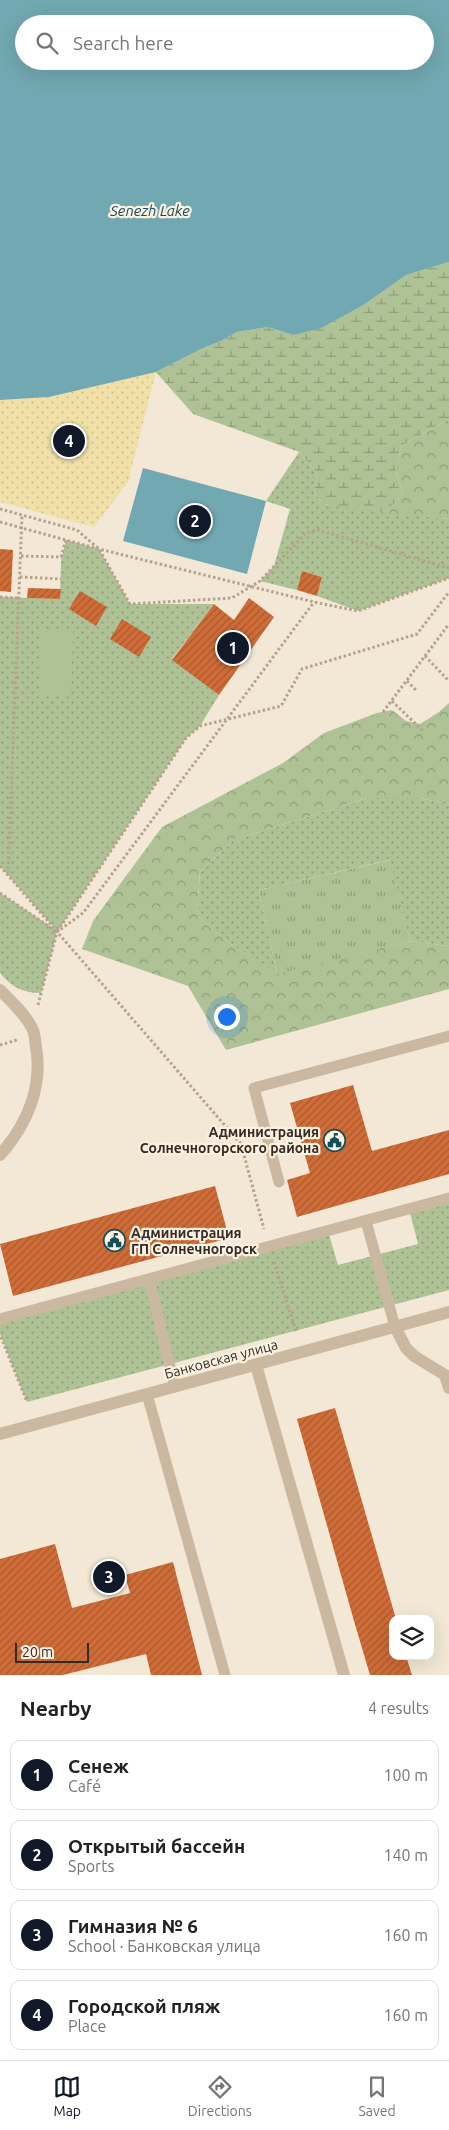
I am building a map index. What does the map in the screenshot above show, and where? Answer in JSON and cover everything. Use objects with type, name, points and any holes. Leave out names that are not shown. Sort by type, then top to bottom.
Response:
[{"type":"street","points":[[0,990],[32,1027],[38,1065],[37,1084],[25,1119],[14,1139],[0,1155]]},
{"type":"street","name":"Банковская улица","points":[[0,1434],[449,1312]]},
{"type":"street","points":[[395,1327],[406,1348],[414,1356],[445,1376],[449,1388]]},
{"type":"street","points":[[256,1365],[344,1675]]},
{"type":"lane","points":[[279,1182],[254,1088],[449,1036]]},
{"type":"lane","points":[[0,1319],[449,1198]]},
{"type":"lane","points":[[366,1221],[395,1327]]},
{"type":"lane","points":[[149,1279],[175,1387]]},
{"type":"lane","points":[[147,1394],[225,1675]]},
{"type":"path","points":[[0,509],[76,530],[99,549],[130,604],[232,598],[260,581],[306,533],[318,530],[449,568]]},
{"type":"path","points":[[8,875],[22,515]]},
{"type":"path","points":[[0,522],[251,587],[358,611],[449,578]]},
{"type":"path","points":[[21,556],[61,557],[66,540]]},
{"type":"path","points":[[20,577],[61,579]]},
{"type":"path","points":[[32,1027],[58,932],[186,738],[200,726],[281,706],[302,669],[417,634],[449,592]]},
{"type":"path","points":[[0,597],[20,598]]},
{"type":"path","points":[[58,932],[83,913],[230,718],[314,602]]},
{"type":"path","points":[[383,712],[449,624]]},
{"type":"path","points":[[425,656],[449,681]]},
{"type":"path","points":[[407,681],[416,690]]},
{"type":"path","points":[[392,701],[423,731]]},
{"type":"path","points":[[0,866],[241,1144]]},
{"type":"path","points":[[0,893],[58,932]]},
{"type":"path","points":[[0,1334],[27,1402]]},
{"type":"green space","points":[[449,262],[449,421],[447,420],[401,446],[396,471],[403,495],[384,513],[323,504],[314,492],[317,473],[299,452],[193,414],[156,372],[237,332],[268,327],[293,335],[365,304],[406,275]]},
{"type":"green space","points":[[447,420],[449,421],[449,519],[384,513],[403,495],[396,471],[401,446]]},
{"type":"green space","points":[[299,452],[317,473],[314,492],[323,504],[449,519],[449,578],[358,611],[317,596],[322,577],[302,571],[297,590],[260,581],[274,566],[290,509],[266,501]]},
{"type":"green space","points":[[66,540],[99,549],[130,604],[214,604],[172,659],[219,695],[200,726],[186,738],[57,932],[41,993],[34,993],[18,988],[0,973],[0,893],[56,930],[0,866],[0,597],[60,599],[61,561]]},
{"type":"green space","points":[[40,629],[73,630],[71,696],[39,695]]},
{"type":"green space","points":[[449,703],[449,804],[419,798],[367,798],[233,840],[200,872],[197,916],[232,945],[277,973],[410,941],[449,946],[449,989],[226,1050],[188,986],[82,949],[93,921],[162,827],[283,763],[324,733],[377,713],[392,710],[406,721],[420,724]]},
{"type":"green space","points":[[367,798],[419,798],[449,804],[449,946],[410,941],[389,860],[259,890],[277,974],[232,945],[197,916],[200,872],[233,840]]},
{"type":"green space","points":[[390,860],[410,941],[277,974],[259,890]]},
{"type":"green space","points":[[449,1198],[449,1290],[27,1402],[0,1334],[0,1319],[328,1231],[338,1265],[418,1244],[409,1209]]},
{"type":"sand","points":[[156,372],[128,482],[94,527],[0,502],[0,400],[49,397]]},
{"type":"water","name":"Senezh Lake","points":[[0,0],[449,0],[449,262],[406,275],[365,304],[321,328],[293,335],[268,327],[237,332],[156,372],[49,397],[0,400]]},
{"type":"water","points":[[143,468],[266,501],[247,574],[123,541]]},
{"type":"building","points":[[0,549],[13,550],[11,592],[0,591]]},
{"type":"building","points":[[302,571],[322,577],[317,596],[297,590]]},
{"type":"building","points":[[28,588],[61,589],[60,599],[27,598]]},
{"type":"building","points":[[80,591],[107,607],[96,626],[69,609]]},
{"type":"building","points":[[249,598],[274,617],[219,695],[172,660],[214,604],[234,620]]},
{"type":"building","points":[[122,619],[151,637],[139,657],[110,639]]},
{"type":"building","name":"Администрация Солнечногорского района","points":[[353,1085],[372,1151],[449,1130],[449,1174],[297,1217],[287,1180],[310,1173],[290,1103]]},
{"type":"building","name":"Администрация ГП Солнечногорск","points":[[215,1186],[229,1238],[13,1296],[0,1244]]},
{"type":"building","points":[[335,1408],[395,1615],[389,1615],[389,1660],[407,1660],[412,1675],[370,1675],[297,1419]]},
{"type":"building","points":[[55,1544],[72,1608],[130,1593],[125,1575],[173,1562],[202,1675],[151,1675],[146,1654],[63,1675],[0,1675],[0,1559]]},
{"type":"place","name":"Городской пляж","points":[[69,441]]},
{"type":"place","name":"Открытый бассейн","points":[[195,521]]},
{"type":"place","name":"Сенеж","points":[[233,648]]},
{"type":"place","name":"Администрация Солнечногорского района","points":[[335,1140]]},
{"type":"place","name":"Администрация ГП Солнечногорск","points":[[115,1241]]},
{"type":"place","name":"Гимназия № 6","points":[[109,1577]]}]
